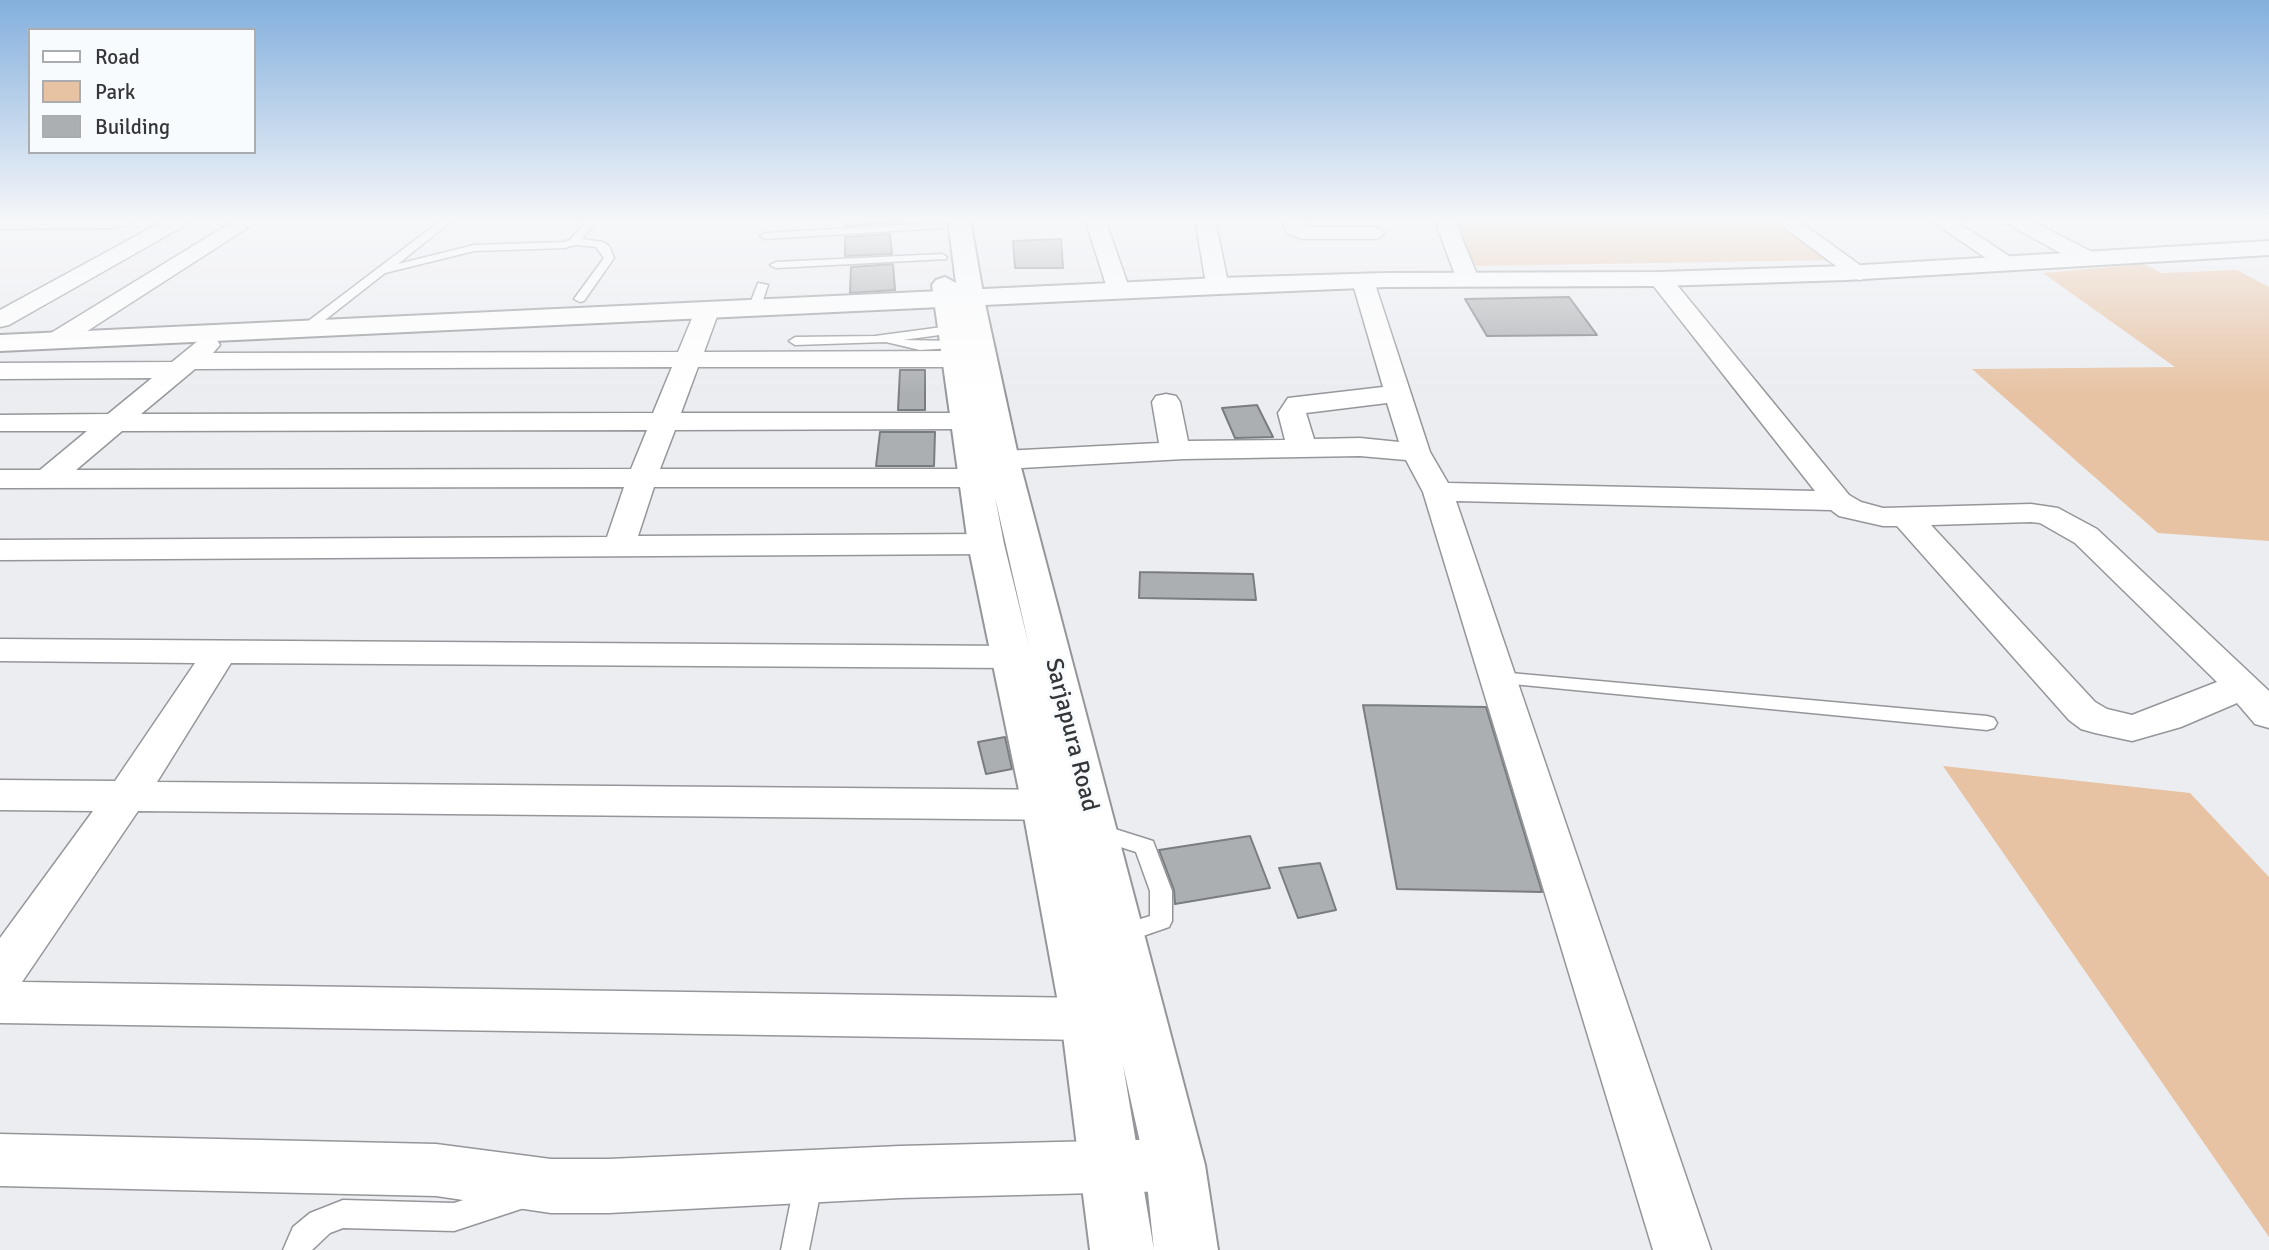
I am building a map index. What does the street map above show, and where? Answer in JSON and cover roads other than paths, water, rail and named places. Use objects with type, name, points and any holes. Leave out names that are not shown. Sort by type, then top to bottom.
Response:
[{"type":"main road","name":"Sarjapura Road","points":[[947,277],[989,469],[1091,817],[1175,1165],[1186,1250]]},
{"type":"main road","name":"Sarjapura Road","points":[[951,277],[966,421],[989,469],[986,544],[1045,805],[1088,1019],[1122,1250]]},
{"type":"main road","points":[[0,343],[713,308],[757,299],[956,316],[1217,277]]},
{"type":"main road","points":[[956,316],[1117,285],[1220,277]]},
{"type":"main road","points":[[1641,277],[1696,277]]},
{"type":"street","points":[[0,320],[77,277]]},
{"type":"street","points":[[55,341],[157,277]]},
{"type":"street","points":[[1114,277],[1117,285]]},
{"type":"street","points":[[1378,277],[1397,394],[1416,452],[1438,492],[1682,1250]]},
{"type":"street","points":[[1660,279],[1838,501]]},
{"type":"street","points":[[619,547],[687,361],[713,308]]},
{"type":"street","points":[[0,371],[185,365],[687,361],[956,316]]},
{"type":"street","points":[[47,479],[220,334]]},
{"type":"street","points":[[1302,448],[1292,413],[1298,404],[1397,394]]},
{"type":"street","points":[[1166,402],[1175,450]]},
{"type":"street","points":[[0,423],[966,421]]},
{"type":"street","points":[[0,479],[642,478],[989,469],[1175,450],[1360,447],[1416,452]]},
{"type":"street","points":[[1438,492],[1838,501],[1866,514],[1905,516],[2031,513],[2048,516],[2086,536],[2243,686],[2269,715]]},
{"type":"street","points":[[1905,516],[2082,711],[2095,720],[2132,728],[2167,719],[2243,686]]},
{"type":"street","points":[[0,550],[986,544]]},
{"type":"street","points":[[0,650],[1013,657]]},
{"type":"street","points":[[0,975],[128,794],[220,652]]},
{"type":"street","points":[[0,795],[128,794],[1045,805],[1091,817]]},
{"type":"street","points":[[0,1002],[1088,1019]]},
{"type":"street","points":[[0,1160],[436,1170],[551,1186],[610,1186],[1110,1165],[1175,1165]]},
{"type":"lane","points":[[307,328],[376,277]]},
{"type":"lane","points":[[580,299],[595,277]]},
{"type":"lane","points":[[795,341],[875,340],[920,346],[956,316]]},
{"type":"lane","points":[[1499,678],[1987,723]]},
{"type":"lane","points":[[795,1250],[810,1176]]},
{"type":"lane","points":[[297,1250],[303,1237],[320,1223],[343,1214],[454,1217],[551,1186]]}]
